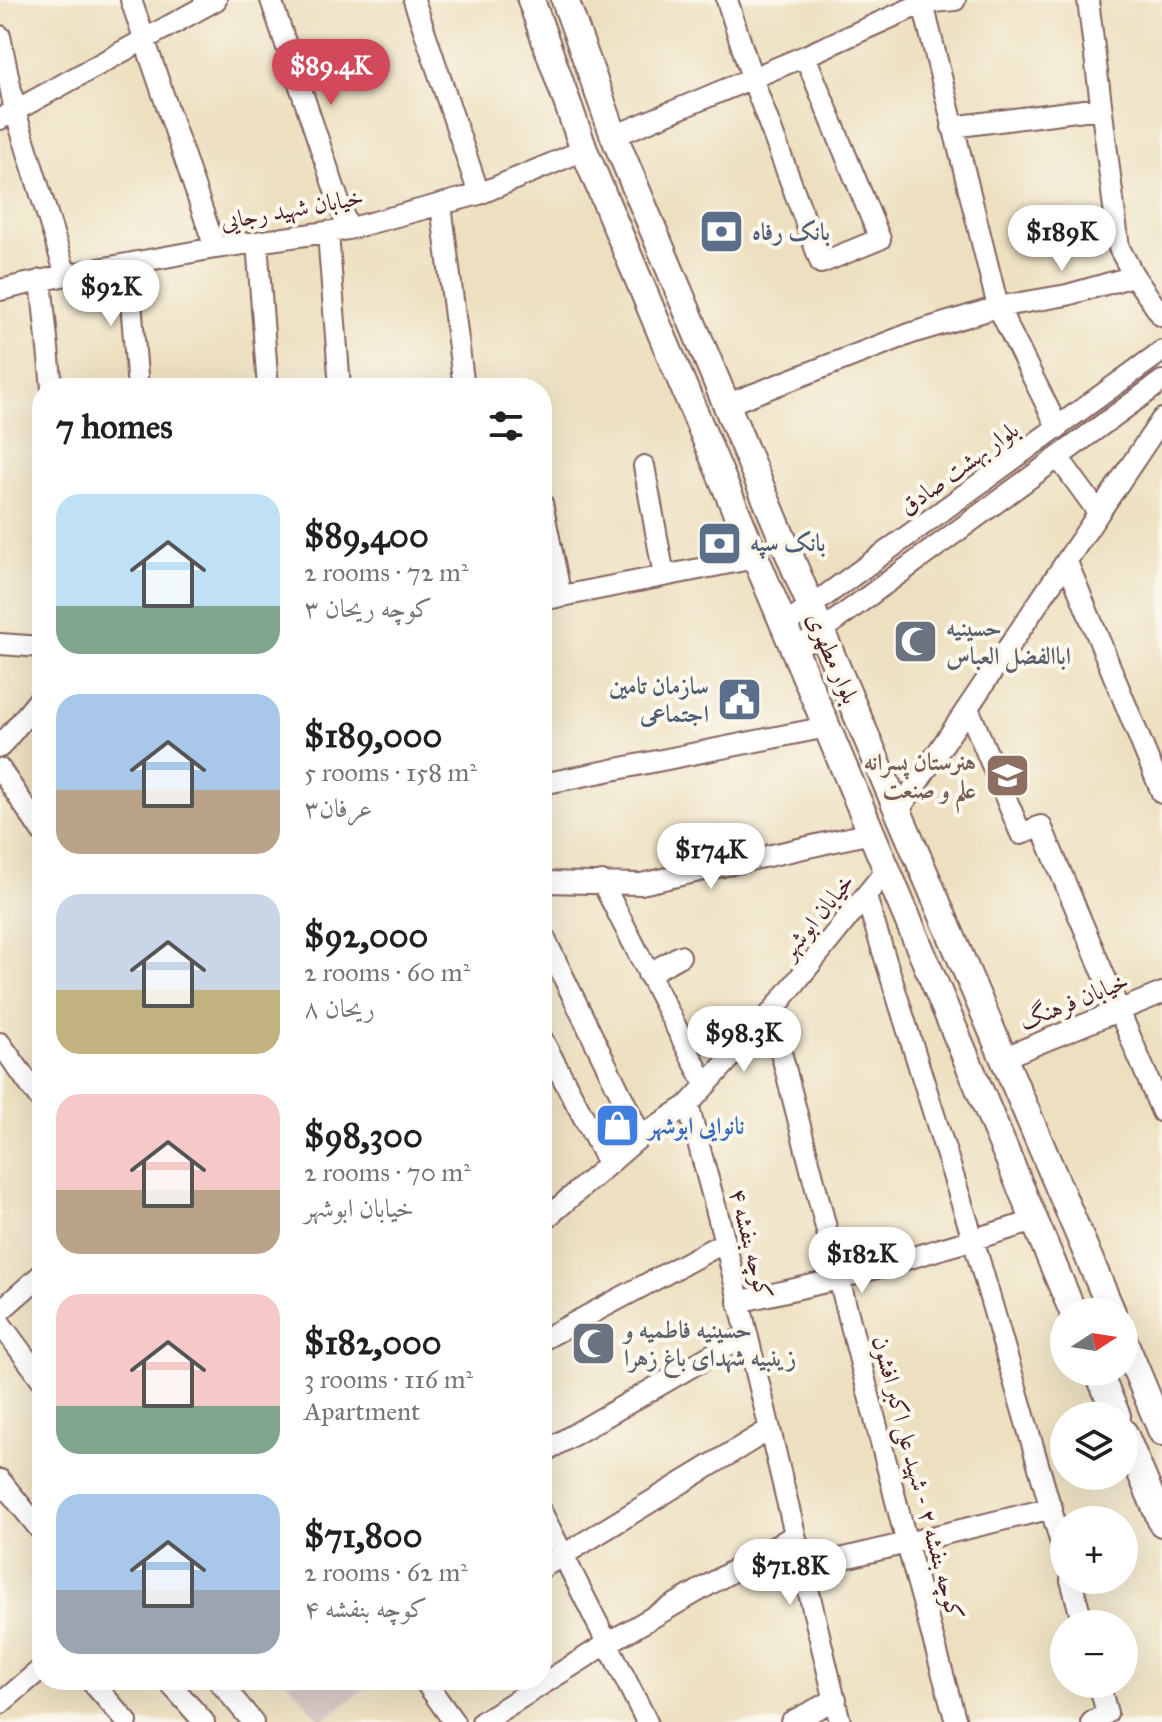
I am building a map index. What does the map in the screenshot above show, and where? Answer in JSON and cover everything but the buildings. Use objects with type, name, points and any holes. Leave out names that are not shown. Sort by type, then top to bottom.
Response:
[{"type":"main road","name":"بلوار مطهری","points":[[531,0],[584,150],[1067,1298]]},
{"type":"main road","name":"بلوار مطهری","points":[[565,0],[614,136],[1106,1298]]},
{"type":"main road","points":[[584,150],[614,136]]},
{"type":"main road","points":[[1138,1375],[1162,1432]]},
{"type":"main road","points":[[1138,1466],[1162,1523]]},
{"type":"street","points":[[131,0],[215,248]]},
{"type":"street","points":[[8,115],[216,0]]},
{"type":"street","points":[[271,0],[338,231],[340,378]]},
{"type":"street","points":[[414,0],[479,194]]},
{"type":"street","points":[[727,0],[752,78],[821,263],[880,239],[805,56]]},
{"type":"street","points":[[614,136],[805,56],[922,2],[955,0]]},
{"type":"street","points":[[1088,0],[1119,248],[1162,316]]},
{"type":"street","points":[[922,2],[998,307],[1058,428]]},
{"type":"street","points":[[0,36],[8,115],[66,275]]},
{"type":"street","points":[[952,127],[1100,108]]},
{"type":"street","name":"خیابان شهید رجایی","points":[[0,290],[215,248],[338,231],[479,194],[584,150]]},
{"type":"street","points":[[441,205],[463,378]]},
{"type":"street","points":[[257,242],[267,378]]},
{"type":"street","points":[[128,265],[137,378]]},
{"type":"street","points":[[728,404],[912,333],[998,307],[1067,295],[1134,276]]},
{"type":"street","points":[[41,280],[51,378]]},
{"type":"street","name":"بلوار بهشت صادق","points":[[785,625],[1162,351]]},
{"type":"street","name":"بلوار بهشت صادق","points":[[795,650],[1162,381]]},
{"type":"street","points":[[899,810],[1162,419]]},
{"type":"street","points":[[1058,457],[1098,512]]},
{"type":"street","points":[[644,466],[664,576]]},
{"type":"street","points":[[991,477],[1005,497]]},
{"type":"street","points":[[552,598],[755,558]]},
{"type":"street","points":[[1067,562],[1162,793]]},
{"type":"street","points":[[0,644],[32,646]]},
{"type":"street","points":[[0,747],[32,708]]},
{"type":"street","points":[[968,708],[1021,834],[1041,826],[1162,1112]]},
{"type":"street","points":[[552,782],[827,727]]},
{"type":"street","points":[[0,769],[32,817]]},
{"type":"street","points":[[552,882],[641,884],[871,833]]},
{"type":"street","name":"خیابان ابوشهر","points":[[552,1213],[641,1136],[688,1105],[771,1013],[887,869]]},
{"type":"street","points":[[602,882],[705,1084]]},
{"type":"street","points":[[866,897],[973,1239],[1051,1506]]},
{"type":"street","points":[[552,954],[641,1136]]},
{"type":"street","points":[[648,974],[680,956]]},
{"type":"street","name":"خیابان فرهنگ","points":[[1005,1057],[1162,993]]},
{"type":"street","name":"کوچه بنفشه ۲ - شهید علی اکبر افشون","points":[[771,1013],[907,1544],[956,1722]]},
{"type":"street","points":[[0,1043],[32,1088]]},
{"type":"street","points":[[552,1058],[608,1163]]},
{"type":"street","name":"کوچه بنفشه ۴","points":[[688,1105],[725,1242],[840,1722]]},
{"type":"street","points":[[738,1302],[839,1279],[1035,1221]]},
{"type":"street","points":[[552,1335],[725,1242]]},
{"type":"street","points":[[0,1311],[32,1283]]},
{"type":"street","points":[[0,1323],[32,1366]]},
{"type":"street","points":[[552,1447],[746,1335]]},
{"type":"street","points":[[552,1563],[770,1429]]},
{"type":"street","points":[[0,1480],[32,1520]]},
{"type":"street","points":[[803,1568],[1050,1508]]},
{"type":"street","points":[[552,1533],[647,1722]]},
{"type":"street","points":[[552,1678],[795,1535]]},
{"type":"street","points":[[0,1704],[32,1677]]},
{"type":"street","points":[[99,1690],[127,1722]]},
{"type":"street","points":[[176,1690],[204,1722]]},
{"type":"street","points":[[226,1690],[253,1722]]},
{"type":"street","points":[[431,1690],[454,1722]]},
{"type":"street","points":[[482,1722],[533,1690]]},
{"type":"street","points":[[1099,1698],[1100,1718]]},
{"type":"street","points":[[791,1722],[836,1699]]},
{"type":"shaded area","points":[[295,1690],[363,1690],[322,1721]]},
{"type":"place","name":"بانک رفاه","points":[[721,232]]},
{"type":"place","name":"بانک سپه","points":[[719,543]]},
{"type":"place","name":"حسینیه اباالفضل العباس","points":[[915,642]]},
{"type":"place","name":"سازمان تامین اجتماعی","points":[[740,700]]},
{"type":"place","name":"هنرستان پسرانه علم و صنعت","points":[[1007,776]]},
{"type":"place","name":"نانوایی ابوشهر","points":[[617,1126]]},
{"type":"place","name":"حسینیه فاطمیه و زینبیه شهدای باغ زهرا","points":[[593,1344]]}]
